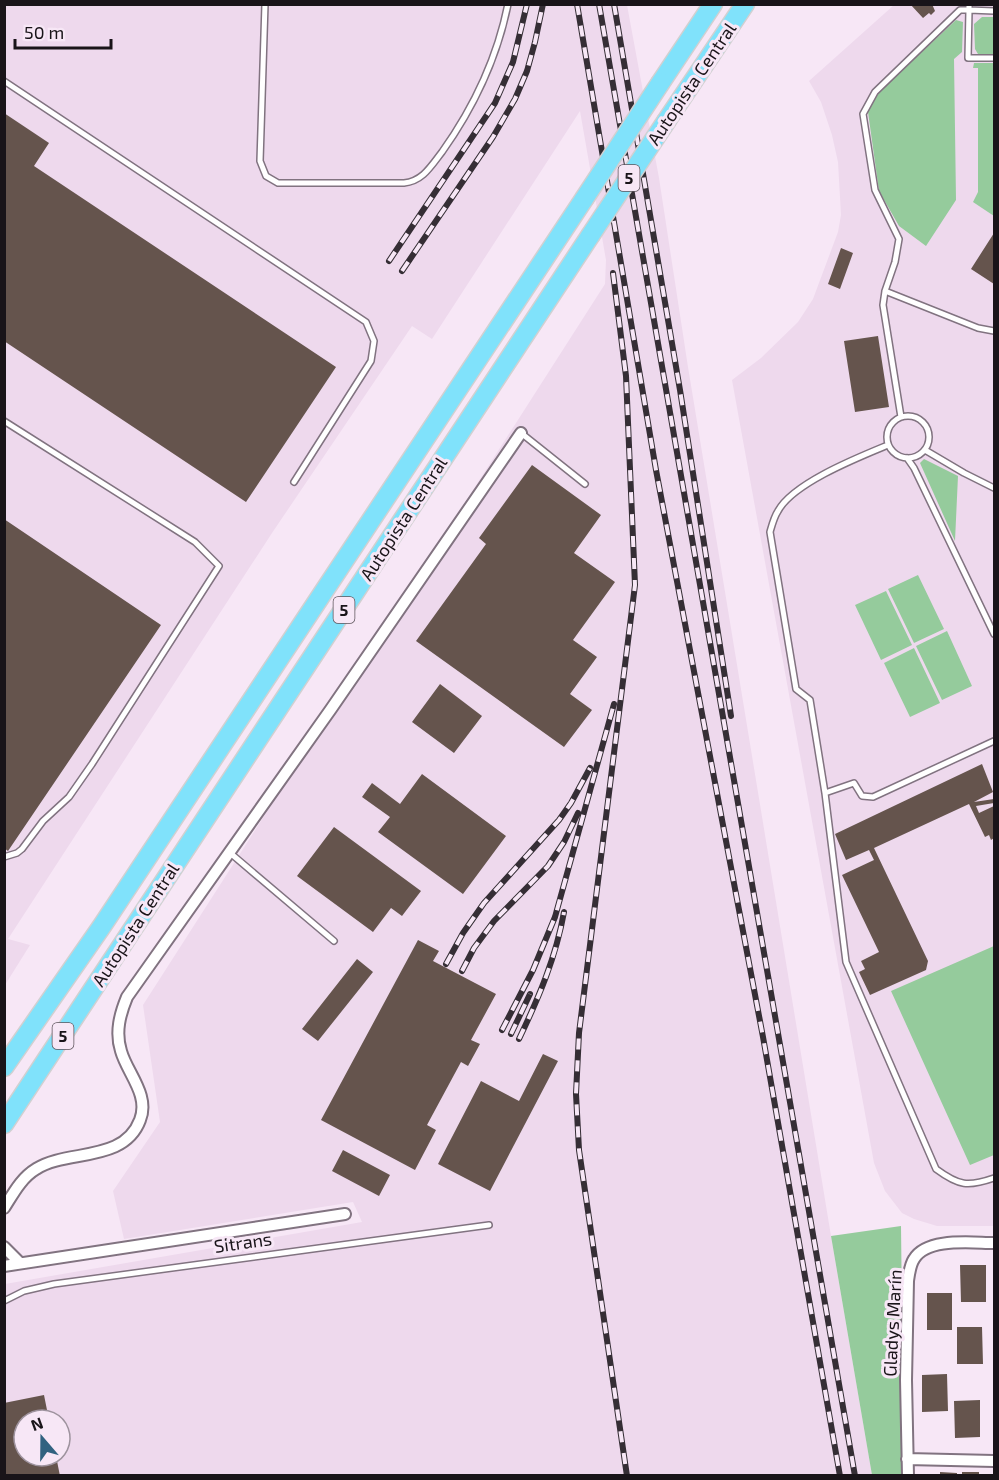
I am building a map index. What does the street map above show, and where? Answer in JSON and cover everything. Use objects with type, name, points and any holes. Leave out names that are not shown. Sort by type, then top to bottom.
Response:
[{"type":"highway","name":"Autopista Central","points":[[8,1060],[109,916],[712,4]]},
{"type":"highway","name":"Autopista Central","points":[[4,1124],[745,4]]},
{"type":"street","points":[[4,1208],[24,1178],[38,1167],[110,1148],[127,1138],[135,1130],[141,1117],[142,1102],[138,1086],[121,1050],[118,1031],[121,1011],[134,984],[338,699],[521,433]]},
{"type":"street","points":[[4,1266],[345,1214]]},
{"type":"street","name":"Gladys Marín","points":[[908,1476],[908,1281],[914,1258],[929,1246],[994,1243]]},
{"type":"street","points":[[4,1247],[20,1263]]},
{"type":"street","points":[[908,1459],[994,1461]]},
{"type":"lane","points":[[265,4],[260,162],[266,176],[278,183],[404,183],[416,181],[426,174],[461,125],[493,60],[508,4]]},
{"type":"lane","points":[[969,7],[968,58],[994,58]]},
{"type":"lane","points":[[901,417],[883,305],[899,239],[875,190],[863,114],[874,92],[960,10],[969,7],[994,11]]},
{"type":"lane","points":[[4,81],[366,322],[374,341],[371,361],[294,482]]},
{"type":"lane","points":[[885,291],[978,328],[994,331]]},
{"type":"lane","points":[[901,417],[916,417],[924,422],[930,438],[920,455],[900,457],[888,445],[888,431],[894,421],[901,417]]},
{"type":"lane","points":[[4,421],[195,542],[219,566],[99,755],[69,797],[43,821],[22,849],[4,857]]},
{"type":"lane","points":[[521,433],[585,484]]},
{"type":"lane","points":[[888,445],[851,460],[800,489],[778,509],[770,532],[796,689],[810,700],[825,793],[846,962],[936,1170],[950,1180],[961,1184],[976,1184],[994,1178]]},
{"type":"lane","points":[[925,450],[994,488]]},
{"type":"lane","points":[[907,458],[914,468],[994,634]]},
{"type":"lane","points":[[825,793],[855,783],[862,796],[873,797],[994,741]]},
{"type":"lane","points":[[229,852],[334,941]]},
{"type":"lane","name":"Sitrans","points":[[4,1301],[24,1291],[54,1284],[489,1225]]},
{"type":"shaded area","points":[[5,5],[627,5],[659,178],[688,367],[872,1475],[5,1475],[5,1284],[362,1222],[353,1202],[124,1239],[113,1191],[160,1122],[143,1005],[605,284],[606,260],[580,111],[432,339],[412,326],[272,533],[8,939],[30,945],[5,985]]},
{"type":"shaded area","points":[[894,5],[994,5],[994,1226],[937,1226],[902,1213],[885,1191],[874,1163],[732,380],[761,358],[798,322],[813,299],[838,232],[841,215],[838,162],[821,102],[809,81]]},
{"type":"green space","points":[[982,17],[994,17],[994,54],[978,54],[975,49],[974,24]]},
{"type":"green space","points":[[956,20],[963,22],[962,52],[954,59],[956,200],[926,246],[899,226],[879,191],[868,112],[880,91]]},
{"type":"green space","points":[[974,63],[994,63],[994,216],[973,202],[978,192],[978,68],[973,68]]},
{"type":"green space","points":[[924,459],[958,476],[955,541],[920,463]]},
{"type":"green space","points":[[918,575],[944,629],[914,643],[888,589]]},
{"type":"green space","points":[[886,591],[912,645],[881,660],[855,605]]},
{"type":"green space","points":[[947,631],[972,686],[942,700],[916,646]]},
{"type":"green space","points":[[914,648],[940,703],[910,717],[884,663]]},
{"type":"green space","points":[[994,946],[994,1155],[970,1165],[891,991]]},
{"type":"green space","points":[[901,1226],[904,1475],[872,1475],[831,1236]]},
{"type":"building","points":[[910,4],[932,4],[935,11],[923,18]]},
{"type":"building","points":[[4,113],[49,143],[34,166],[336,367],[246,502],[4,341]]},
{"type":"building","points":[[994,233],[994,284],[971,269]]},
{"type":"building","points":[[841,248],[853,253],[840,289],[828,284]]},
{"type":"building","points":[[878,336],[889,407],[855,412],[844,341]]},
{"type":"building","points":[[532,465],[601,515],[574,553],[615,582],[573,640],[597,657],[570,694],[592,710],[564,747],[416,641],[486,544],[479,538]]},
{"type":"building","points":[[4,519],[161,625],[8,851],[4,848]]},
{"type":"building","points":[[440,684],[482,716],[454,753],[412,722]]},
{"type":"building","points":[[982,764],[993,792],[974,802],[994,799],[994,803],[976,806],[979,813],[994,806],[994,838],[991,840],[989,835],[985,837],[969,804],[874,848],[928,961],[926,970],[870,995],[859,972],[865,969],[861,961],[879,952],[842,875],[874,860],[869,850],[846,860],[835,834]]},
{"type":"building","points":[[422,774],[506,836],[463,894],[378,832],[390,817],[362,797],[372,783],[400,804]]},
{"type":"building","points":[[334,827],[421,891],[402,916],[391,908],[373,932],[297,876]]},
{"type":"building","points":[[418,940],[439,951],[433,961],[496,994],[471,1040],[480,1044],[468,1066],[461,1062],[427,1125],[436,1130],[415,1170],[321,1120]]},
{"type":"building","points":[[357,959],[373,972],[318,1041],[302,1029]]},
{"type":"building","points":[[543,1054],[558,1061],[490,1191],[438,1164],[481,1081],[519,1101]]},
{"type":"building","points":[[343,1150],[390,1175],[379,1196],[332,1171]]},
{"type":"building","points":[[960,1265],[986,1265],[986,1302],[961,1302]]},
{"type":"building","points":[[927,1293],[952,1293],[952,1330],[927,1330]]},
{"type":"building","points":[[957,1327],[982,1327],[983,1364],[957,1364]]},
{"type":"building","points":[[947,1374],[948,1411],[922,1412],[922,1375]]},
{"type":"building","points":[[44,1395],[47,1408],[12,1408],[12,1468],[58,1468],[60,1476],[4,1476],[4,1403]]},
{"type":"building","points":[[980,1400],[980,1437],[955,1438],[954,1401]]},
{"type":"building","points":[[940,1472],[957,1473],[957,1476],[940,1476]]},
{"type":"building","points":[[962,1472],[979,1472],[979,1476],[962,1476]]},
{"type":"railway","points":[[389,261],[495,103],[513,62],[527,4]]},
{"type":"railway","points":[[402,271],[493,137],[515,99],[527,71],[543,4]]},
{"type":"railway","points":[[577,4],[656,470],[763,1037],[840,1476]]},
{"type":"railway","points":[[599,4],[855,1476]]},
{"type":"railway","points":[[614,4],[680,390],[731,716]]},
{"type":"railway","points":[[613,273],[626,376],[635,585],[579,1033],[576,1094],[579,1150],[627,1476]]},
{"type":"railway","points":[[502,1030],[533,970],[555,917],[614,704]]},
{"type":"railway","points":[[446,964],[463,933],[484,903],[559,820],[590,768]]},
{"type":"railway","points":[[462,971],[474,948],[494,921],[548,866],[564,842],[578,813]]},
{"type":"railway","points":[[519,1039],[546,977],[564,912]]},
{"type":"railway","points":[[511,1034],[530,994]]}]
